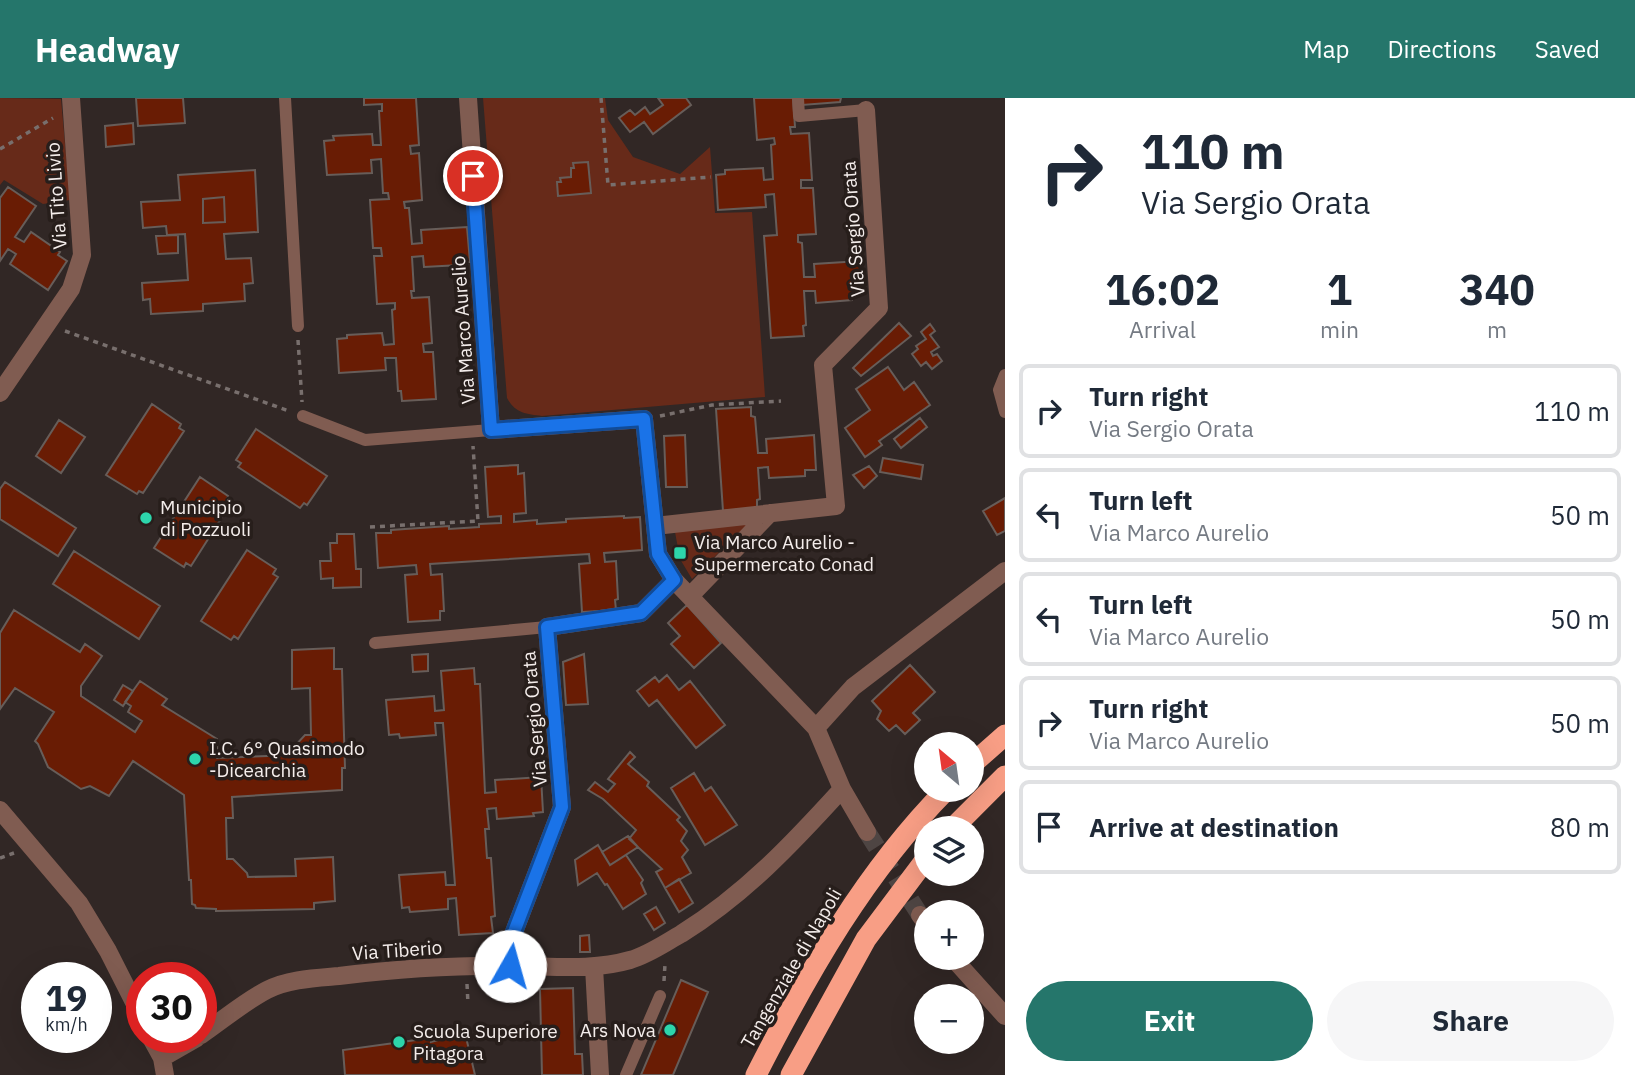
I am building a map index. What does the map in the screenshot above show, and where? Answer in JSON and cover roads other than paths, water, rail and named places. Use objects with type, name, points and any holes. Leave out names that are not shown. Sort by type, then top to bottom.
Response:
[{"type":"highway","points":[[984,754],[1005,735]]},
{"type":"highway","points":[[965,816],[1005,776]]},
{"type":"highway","name":"Tangenziale di Napoli","points":[[756,1075],[834,931],[897,845],[935,802]]},
{"type":"highway","points":[[791,1075],[866,939],[914,875]]},
{"type":"street","name":"Via Marco Aurelio","points":[[468,98],[491,430]]},
{"type":"street","name":"Via Tito Livio","points":[[0,393],[71,289],[82,255],[71,102]]},
{"type":"street","name":"Via Sergio Orata","points":[[654,526],[836,506],[823,365],[879,308],[866,110]]},
{"type":"street","points":[[491,430],[644,419],[658,554],[674,580],[816,728],[842,789],[867,832]]},
{"type":"street","points":[[690,596],[770,513]]},
{"type":"street","points":[[816,728],[853,688],[1005,571]]},
{"type":"street","name":"Via Sergio Orata","points":[[510,966],[509,945],[562,807],[547,627],[641,613],[674,580]]},
{"type":"street","name":"Via Tiberio","points":[[217,1024],[267,990],[287,983],[394,970],[510,966],[594,967],[631,960],[663,945],[696,924],[752,882],[788,849],[842,789]]},
{"type":"street","points":[[0,810],[79,903],[126,986]]},
{"type":"street","points":[[594,967],[600,1075]]},
{"type":"street","points":[[964,970],[1005,1016]]},
{"type":"street","name":"Via Tiberio","points":[[163,1067],[179,1053]]},
{"type":"lane","points":[[285,98],[298,326]]},
{"type":"lane","points":[[797,98],[799,116],[866,110]]},
{"type":"lane","points":[[1005,375],[999,390],[1005,412]]},
{"type":"lane","points":[[303,416],[365,440],[491,430]]},
{"type":"lane","name":"Via Sergio Orata","points":[[375,643],[547,627]]},
{"type":"lane","points":[[626,1075],[660,996]]},
{"type":"tunnel","points":[[867,832],[914,906]]},
{"type":"place","name":"Municipio di Pozzuoli","points":[[146,518]]},
{"type":"place","name":"Via Marco Aurelio - Supermercato Conad","points":[[680,553]]},
{"type":"place","name":"I.C. 6° Quasimodo -Dicearchia","points":[[195,759]]},
{"type":"place","name":"Ars Nova","points":[[670,1030]]},
{"type":"place","name":"Scuola Superiore Pitagora","points":[[399,1042]]}]
